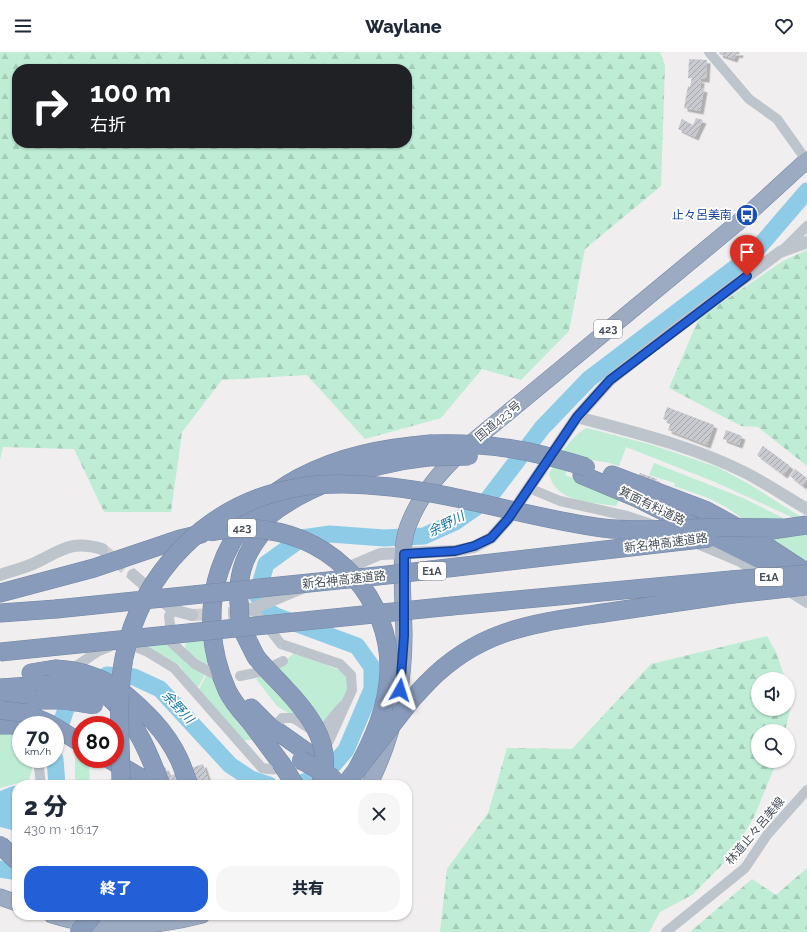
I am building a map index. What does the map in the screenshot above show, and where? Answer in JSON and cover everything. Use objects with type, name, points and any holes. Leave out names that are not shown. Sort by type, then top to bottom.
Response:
[{"type":"highway","name":"国道423号","points":[[371,780],[386,747],[398,703],[402,677],[404,636],[404,554],[407,527],[434,479],[465,448],[752,210],[807,160]]},
{"type":"highway","name":"423","points":[[348,780],[304,756],[251,723],[236,705],[228,692],[217,664],[211,635],[210,617],[214,584],[218,569],[233,541],[262,504],[282,488],[299,478],[342,460],[364,453],[386,449],[429,450],[508,459],[584,471]]},
{"type":"highway","name":"423","points":[[304,756],[255,713],[243,698],[229,669],[221,638],[220,617],[224,584],[228,571],[235,556],[251,533],[265,519],[300,496],[327,483],[429,450]]},
{"type":"highway","name":"箕面有料道路","points":[[584,471],[644,487],[707,511],[740,529],[807,573]]},
{"type":"highway","name":"箕面有料道路","points":[[584,471],[807,585]]},
{"type":"highway","points":[[121,780],[119,733],[121,677],[129,635],[146,595],[167,563],[202,530],[244,505],[266,496],[293,488],[362,485],[394,488],[454,498],[605,528],[647,530],[784,528]]},
{"type":"highway","points":[[300,496],[272,520],[253,546],[241,570],[238,584],[243,610],[244,633],[256,657],[306,712],[314,723],[322,744],[324,758],[324,769],[321,780]]},
{"type":"highway","name":"新名神高速道路","points":[[0,613],[56,609],[564,556],[807,525]]},
{"type":"highway","points":[[0,593],[94,568],[180,539],[210,532],[231,529],[265,530],[288,534],[314,544],[342,564],[362,586],[375,607],[386,638],[389,654],[387,691],[376,729],[348,780]]},
{"type":"highway","name":"E1A","points":[[0,652],[452,606],[732,587],[807,573]]},
{"type":"highway","points":[[348,780],[413,698],[427,683],[457,656],[477,644],[526,625],[732,587],[807,585]]},
{"type":"highway","points":[[0,688],[37,679],[55,669],[89,675],[112,684],[108,698]]},
{"type":"highway","points":[[37,679],[96,692],[151,718],[171,744],[180,759],[187,780]]},
{"type":"highway","points":[[0,705],[35,700],[108,698],[122,710],[147,749],[159,780]]},
{"type":"highway","points":[[0,710],[25,713],[31,716]]},
{"type":"highway","points":[[251,723],[281,762],[292,780]]},
{"type":"highway","points":[[0,725],[12,725]]},
{"type":"highway","points":[[124,768],[145,780]]},
{"type":"highway","points":[[0,844],[12,856]]},
{"type":"highway","points":[[0,896],[12,901]]},
{"type":"highway","points":[[71,920],[117,926],[159,924],[178,920]]},
{"type":"highway","points":[[79,932],[89,920]]},
{"type":"street","points":[[709,52],[750,99],[777,119],[807,160]]},
{"type":"street","points":[[243,610],[271,602],[380,554],[455,551],[474,546],[491,538],[508,519],[577,417],[610,380],[671,332],[780,252],[807,226]]},
{"type":"street","points":[[780,252],[807,242]]},
{"type":"street","points":[[577,417],[636,433],[705,455],[745,472],[807,509]]},
{"type":"street","points":[[529,488],[560,501],[627,516],[653,525],[740,562],[807,603]]},
{"type":"street","points":[[0,575],[34,563],[67,547],[86,545],[102,549]]},
{"type":"street","points":[[133,575],[173,610],[192,615]]},
{"type":"street","points":[[173,610],[169,616],[172,643],[194,664],[212,673]]},
{"type":"street","points":[[39,716],[40,708],[49,692],[62,677],[97,652],[114,645],[131,645],[146,650],[174,668],[262,768],[276,770],[296,766],[311,759],[330,742],[352,690],[351,675],[340,664],[281,644],[264,622],[243,610]]},
{"type":"street","points":[[240,676],[260,672],[282,661]]},
{"type":"street","points":[[278,723],[282,718],[292,718],[310,730],[318,730],[324,728],[338,710],[347,703]]},
{"type":"street","points":[[244,748],[258,745]]},
{"type":"street","points":[[39,768],[40,780]]},
{"type":"street","name":"林道止々呂美線","points":[[666,932],[745,868],[767,835],[807,790]]},
{"type":"street","points":[[0,850],[12,851]]},
{"type":"green space","points":[[0,52],[660,52],[665,65],[661,186],[585,249],[569,331],[521,380],[482,369],[441,418],[365,439],[307,375],[222,380],[182,432],[171,512],[104,512],[74,449],[3,447],[0,460]]},
{"type":"green space","points":[[807,250],[807,466],[758,427],[741,426],[669,388],[699,318],[783,261]]},
{"type":"green space","points":[[587,428],[652,445],[717,467],[749,484],[807,521],[807,524],[715,482],[626,447],[619,466],[606,462],[575,458],[571,461],[565,475],[620,497],[616,506],[586,502],[567,496],[559,491],[553,484],[549,474],[570,442],[581,431]]},
{"type":"green space","points":[[654,463],[743,498],[807,530],[807,564],[726,507],[706,497],[674,486],[675,483],[649,475]]},
{"type":"green space","points":[[767,636],[777,654],[783,672],[751,672],[751,716],[789,716],[787,724],[751,724],[751,768],[774,768],[754,817],[730,857],[692,895],[660,912],[649,932],[440,932],[447,869],[488,813],[507,748],[572,749],[651,664]]},
{"type":"green space","points":[[205,639],[223,700],[237,722],[253,740],[242,740],[199,689],[210,669],[185,649],[186,641]]},
{"type":"green space","points":[[171,642],[186,663],[205,675],[197,689],[180,666],[146,647],[146,645]]},
{"type":"green space","points":[[295,652],[344,672],[347,675],[349,691],[324,726],[296,718],[277,706],[256,679],[277,668]]},
{"type":"green space","points":[[12,732],[12,768],[32,768],[29,780],[12,780],[12,785],[0,788],[0,733]]},
{"type":"green space","points":[[75,768],[89,768],[90,780],[75,780]]},
{"type":"green space","points":[[807,868],[807,932],[690,932],[752,879],[776,895]]},
{"type":"water","points":[[12,786],[12,830],[0,827],[0,791]]},
{"type":"building","points":[[720,52],[740,52],[739,55],[736,54],[734,59],[719,54]]},
{"type":"building","points":[[689,59],[707,60],[706,79],[688,78]]},
{"type":"building","points":[[692,78],[701,80],[700,88],[704,89],[700,111],[684,108],[688,86],[690,87]]},
{"type":"building","points":[[696,118],[703,120],[695,137],[678,129],[682,119],[693,125]]},
{"type":"building","points":[[667,407],[714,425],[707,445],[668,430],[671,422],[663,419]]},
{"type":"building","points":[[726,430],[742,436],[739,445],[723,439]]},
{"type":"building","points":[[763,446],[790,466],[784,475],[757,455]]},
{"type":"building","points":[[795,469],[807,478],[803,486],[790,476]]},
{"type":"building","points":[[640,473],[657,479],[651,495],[634,489]]},
{"type":"building","points":[[203,764],[208,780],[149,780],[147,773],[165,767],[169,776]]},
{"type":"waterway","name":"余野川","points":[[309,780],[328,771],[346,750],[372,689],[372,667],[357,646],[276,616],[269,612],[257,595],[266,564],[302,538],[330,534],[384,538],[424,536],[455,522],[488,499],[542,428],[589,379],[752,255],[807,191]]},
{"type":"waterway","name":"余野川","points":[[107,675],[134,677],[160,689],[230,765],[254,780]]},
{"type":"waterway","name":"余野川","points":[[64,716],[66,709],[80,690]]},
{"type":"waterway","name":"余野川","points":[[56,768],[57,780]]},
{"type":"waterway","name":"余野川","points":[[0,869],[12,871]]},
{"type":"tunnel","points":[[102,549],[133,575]]},
{"type":"tunnel","points":[[192,615],[234,613]]},
{"type":"place","name":"止々呂美南","points":[[747,215]]},
{"type":"route","points":[[400,690],[404,636],[404,554],[455,551],[474,546],[491,538],[508,519],[577,417],[610,380],[671,332],[747,276]]}]
